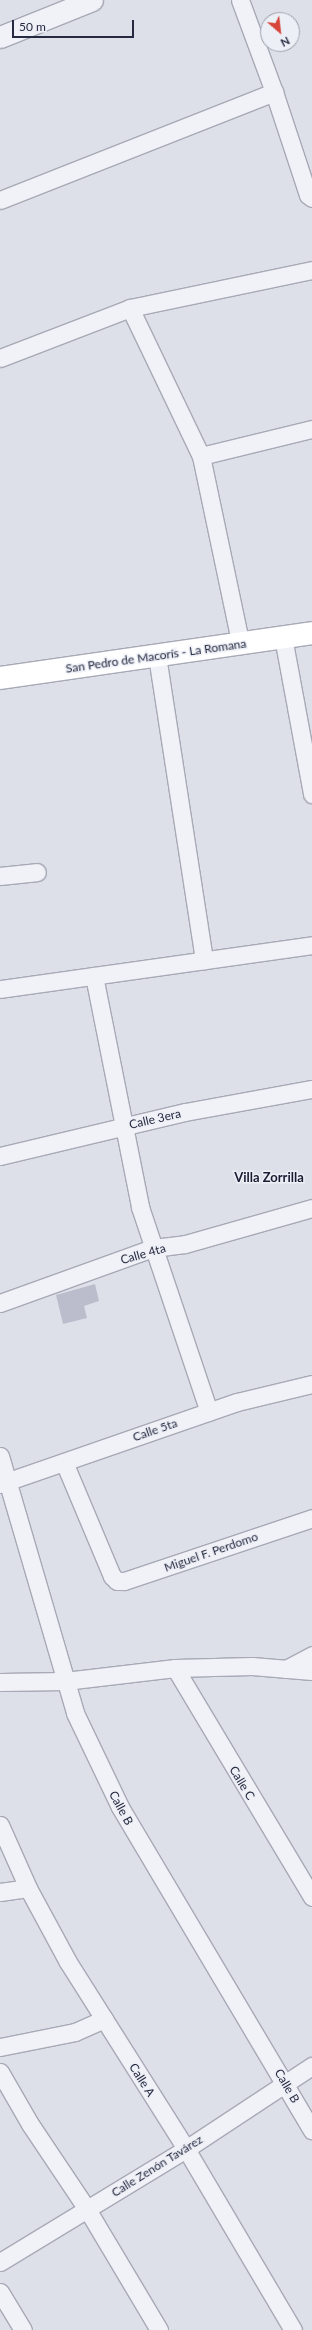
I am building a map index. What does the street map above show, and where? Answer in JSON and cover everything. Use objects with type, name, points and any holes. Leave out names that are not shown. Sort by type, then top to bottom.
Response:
[{"type":"main road","name":"San Pedro de Macorís - La Romana","points":[[0,678],[312,633]]},
{"type":"street","points":[[0,37],[92,0]]},
{"type":"street","points":[[240,0],[274,92],[308,195],[312,198]]},
{"type":"street","points":[[0,200],[274,92]]},
{"type":"street","points":[[1,354],[130,308],[312,270]]},
{"type":"street","points":[[130,308],[201,456],[241,644]]},
{"type":"street","points":[[201,456],[312,429]]},
{"type":"street","points":[[283,637],[312,794]]},
{"type":"street","points":[[157,656],[204,960]]},
{"type":"street","points":[[0,876],[37,872]]},
{"type":"street","points":[[0,989],[312,945]]},
{"type":"street","points":[[94,976],[140,1207],[209,1412]]},
{"type":"street","name":"Calle 3era","points":[[0,1156],[185,1112],[312,1089]]},
{"type":"street","name":"Calle 4ta","points":[[0,1303],[153,1248],[185,1244],[312,1208]]},
{"type":"street","name":"Calle 5ta","points":[[4,1482],[209,1412],[312,1384]]},
{"type":"street","name":"Calle B","points":[[0,1456],[4,1482],[75,1713],[120,1807],[312,2130]]},
{"type":"street","name":"Miguel F. Perdomo","points":[[64,1462],[112,1576],[117,1581],[124,1581],[312,1518]]},
{"type":"street","points":[[285,1669],[312,1655]]},
{"type":"street","points":[[0,1682],[65,1681],[175,1668],[252,1666],[312,1670]]},
{"type":"street","name":"Calle C","points":[[175,1668],[312,1897]]},
{"type":"street","name":"Calle A","points":[[0,1825],[28,1888],[68,1962],[186,2149],[293,2330]]},
{"type":"street","points":[[0,1892],[28,1888]]},
{"type":"street","points":[[0,2047],[75,2032],[104,2018]]},
{"type":"street","name":"Calle Zenón Tavárez","points":[[0,2262],[186,2149],[312,2066]]},
{"type":"street","points":[[0,2072],[30,2124],[87,2209],[159,2330]]},
{"type":"street","points":[[0,2292],[23,2330]]},
{"type":"building","points":[[95,1284],[99,1301],[84,1306],[87,1318],[63,1324],[56,1295]]},
{"type":"district","name":"Villa Zorrilla","points":[[269,1177]]}]
